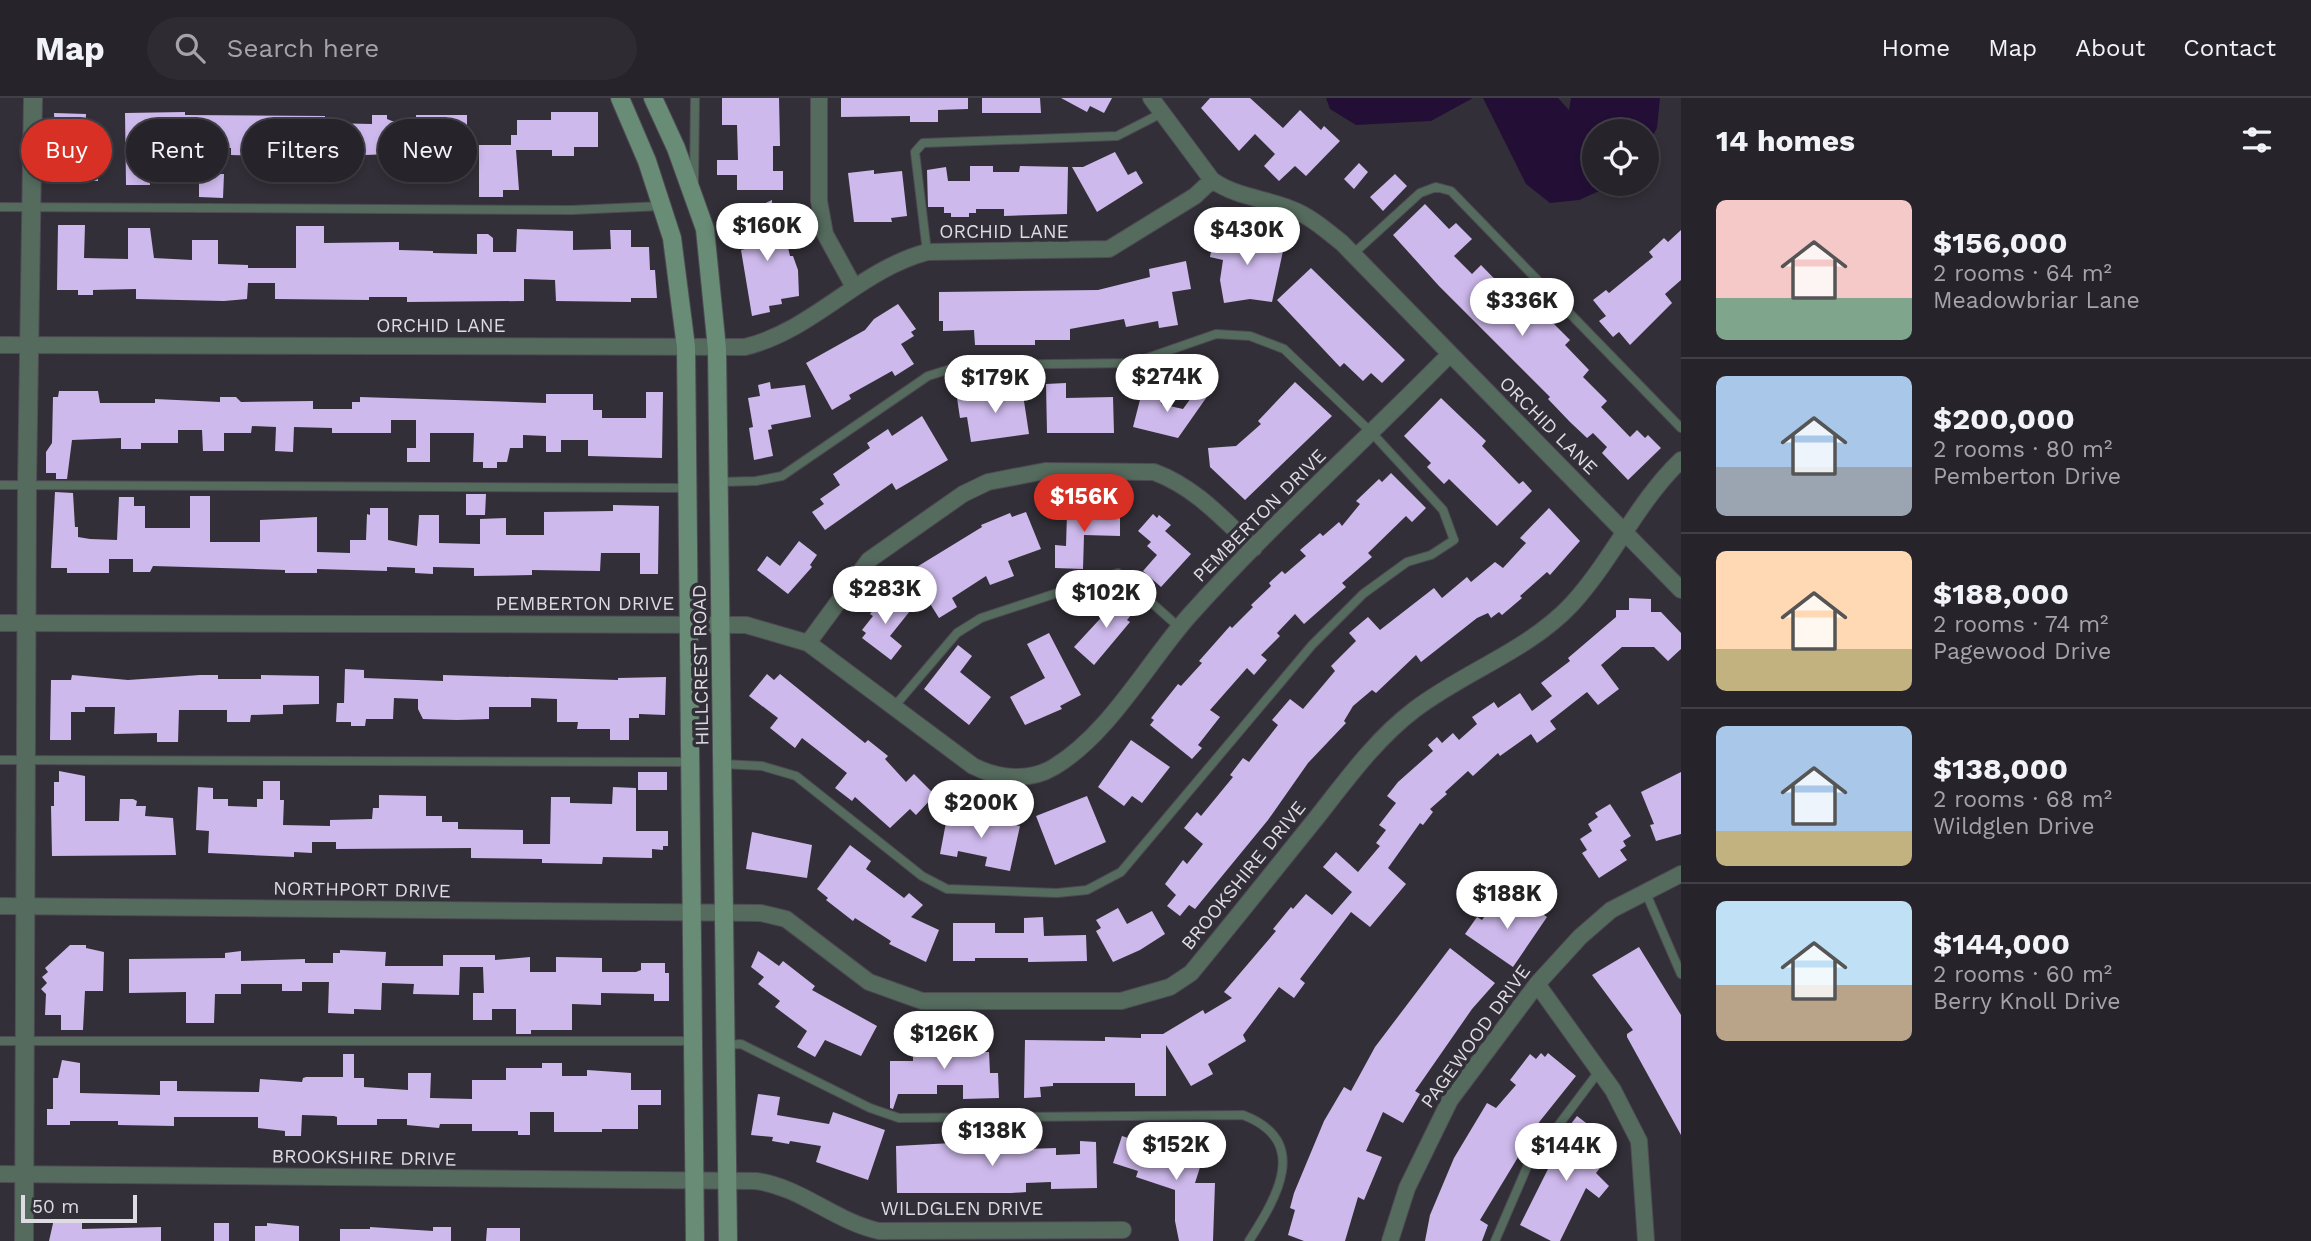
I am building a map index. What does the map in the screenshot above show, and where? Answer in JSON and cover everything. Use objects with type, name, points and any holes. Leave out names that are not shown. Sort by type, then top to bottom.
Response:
[{"type":"main road","name":"HILLCREST ROAD","points":[[620,98],[647,161],[672,238],[686,347],[695,1241]]},
{"type":"main road","name":"HILLCREST ROAD","points":[[653,98],[705,229],[717,349],[728,1241]]},
{"type":"street","points":[[24,1241],[27,485],[33,98]]},
{"type":"street","points":[[819,98],[819,201],[825,234],[854,287]]},
{"type":"street","points":[[1151,98],[1212,180]]},
{"type":"street","name":"ORCHID LANE","points":[[0,345],[717,349],[774,340],[795,330],[854,287],[898,262],[928,252],[1109,249],[1195,196],[1212,180],[1233,193],[1289,208],[1309,217],[1353,254],[1681,590]]},
{"type":"street","name":"PEMBERTON DRIVE","points":[[0,623],[720,624],[772,630],[808,643],[955,754],[984,772],[1009,777],[1038,774],[1051,769],[1079,749],[1180,628],[1254,548],[1450,354]]},
{"type":"street","name":"BROOKSHIRE DRIVE","points":[[724,913],[772,914],[786,919],[869,982],[922,1001],[1103,1002],[1170,987],[1192,973],[1384,737],[1413,710],[1455,682],[1534,638],[1572,603],[1626,533],[1654,489],[1681,460]]},
{"type":"street","points":[[808,643],[869,560],[963,494],[988,482],[1019,474],[1058,471],[1154,472],[1178,482],[1199,496],[1254,548]]},
{"type":"street","name":"PAGEWOOD DRIVE","points":[[1390,1241],[1407,1188],[1450,1100],[1537,984],[1596,922],[1645,891],[1681,874]]},
{"type":"street","name":"NORTHPORT DRIVE","points":[[0,906],[724,913]]},
{"type":"street","points":[[1537,984],[1600,1070],[1639,1141],[1646,1241]]},
{"type":"street","name":"BROOKSHIRE DRIVE","points":[[0,1174],[727,1181]]},
{"type":"street","name":"WILDGLEN DRIVE","points":[[727,1181],[755,1181],[788,1188],[843,1220],[879,1231],[1123,1230]]},
{"type":"lane","points":[[693,195],[695,98]]},
{"type":"lane","points":[[928,252],[915,152],[923,143],[1117,136],[1162,113]]},
{"type":"lane","points":[[1353,254],[1420,193],[1436,187],[1451,191],[1681,428]]},
{"type":"lane","points":[[0,207],[572,210],[662,206]]},
{"type":"lane","points":[[719,482],[756,481],[782,476],[928,376],[945,369],[963,365],[1133,363],[1216,334],[1250,336],[1284,349],[1372,433],[1443,510],[1454,540],[1431,555],[1407,562],[1363,594],[1312,645],[1121,872],[1087,890],[1057,893],[947,889],[922,876],[796,776],[762,766],[722,764]]},
{"type":"lane","points":[[0,485],[688,488]]},
{"type":"lane","points":[[893,708],[957,633],[981,618],[1118,573],[1180,628]]},
{"type":"lane","points":[[0,760],[691,762]]},
{"type":"lane","points":[[1645,891],[1681,974]]},
{"type":"lane","points":[[0,1041],[693,1041]]},
{"type":"lane","points":[[725,1045],[741,1044],[870,1108],[899,1118],[1243,1115],[1258,1120],[1280,1144],[1284,1160],[1272,1205],[1249,1241]]},
{"type":"lane","points":[[1495,1241],[1527,1167],[1600,1070]]},
{"type":"shaded area","points":[[1326,98],[1473,98],[1431,121],[1356,125],[1330,109]]},
{"type":"shaded area","points":[[1483,98],[1558,98],[1569,110],[1571,98],[1660,98],[1658,119],[1582,119],[1582,196],[1588,196],[1579,200],[1550,203],[1526,184]]},
{"type":"building","points":[[722,98],[779,98],[780,146],[773,146],[773,171],[783,171],[783,190],[737,190],[737,175],[717,175],[717,160],[738,160],[737,125],[722,125]]},
{"type":"building","points":[[841,98],[968,98],[968,109],[938,110],[938,122],[910,122],[910,116],[841,117]]},
{"type":"building","points":[[982,98],[1040,98],[1041,113],[982,113]]},
{"type":"building","points":[[1061,98],[1112,98],[1104,113],[1090,106],[1087,112]]},
{"type":"building","points":[[1210,98],[1250,98],[1283,128],[1300,110],[1321,130],[1324,126],[1340,141],[1306,176],[1295,166],[1279,181],[1264,166],[1275,154],[1255,134],[1239,151],[1201,108]]},
{"type":"building","points":[[551,112],[598,112],[598,147],[574,147],[574,156],[552,156],[552,150],[516,150],[519,190],[503,190],[503,197],[479,197],[479,145],[511,145],[511,135],[517,135],[517,120],[551,120]]},
{"type":"building","points":[[54,113],[86,114],[86,119],[54,119]]},
{"type":"building","points":[[125,113],[325,116],[325,119],[242,119],[242,155],[231,155],[231,148],[228,148],[228,119],[126,119],[126,182],[150,182],[150,185],[126,185]]},
{"type":"building","points":[[372,115],[387,115],[387,119],[378,119],[378,155],[364,155],[364,124],[372,124]]},
{"type":"building","points":[[416,115],[467,115],[467,119],[416,119]]},
{"type":"building","points":[[1115,152],[1128,175],[1136,171],[1143,183],[1097,212],[1072,167],[1083,167]]},
{"type":"building","points":[[1359,163],[1368,172],[1354,189],[1344,179]]},
{"type":"building","points":[[970,166],[993,166],[993,172],[1019,172],[1020,166],[1068,167],[1067,214],[1004,216],[1004,209],[976,209],[976,213],[969,213],[969,217],[951,217],[951,213],[944,213],[944,207],[928,207],[927,170],[946,167],[948,181],[970,181]]},
{"type":"building","points":[[874,170],[874,174],[902,171],[907,216],[891,218],[892,222],[854,222],[848,173]]},
{"type":"building","points":[[1395,174],[1407,186],[1383,211],[1370,197]]},
{"type":"building","points":[[199,182],[224,182],[223,198],[199,197]]},
{"type":"building","points":[[772,200],[773,241],[786,239],[790,256],[793,256],[798,270],[799,296],[781,299],[782,304],[769,306],[770,312],[752,316],[741,250],[745,249],[745,220],[749,211]]},
{"type":"building","points":[[1425,204],[1449,229],[1456,223],[1472,239],[1454,256],[1472,274],[1481,265],[1520,305],[1525,300],[1548,324],[1551,321],[1570,340],[1565,345],[1589,370],[1583,377],[1607,401],[1601,407],[1630,437],[1637,430],[1645,438],[1648,435],[1661,448],[1628,480],[1602,453],[1607,447],[1593,433],[1587,438],[1570,422],[1548,399],[1550,397],[1439,286],[1393,235]]},
{"type":"building","points":[[58,225],[85,225],[84,258],[128,259],[128,228],[150,228],[154,258],[192,260],[192,240],[218,240],[218,264],[248,265],[248,268],[296,268],[296,226],[324,226],[324,243],[399,242],[399,250],[477,254],[477,234],[488,234],[493,238],[493,252],[516,252],[517,229],[573,231],[573,250],[611,249],[610,230],[631,230],[631,247],[649,247],[650,270],[655,270],[657,298],[631,298],[631,302],[556,301],[555,280],[524,279],[524,301],[407,302],[407,297],[369,297],[369,300],[275,299],[275,283],[248,283],[247,299],[224,301],[136,299],[136,289],[93,290],[93,295],[78,295],[78,290],[57,290]]},
{"type":"building","points":[[1681,230],[1681,280],[1665,294],[1672,303],[1630,345],[1619,332],[1613,337],[1599,321],[1606,316],[1593,300],[1606,290],[1609,293],[1653,257],[1649,252],[1664,238],[1668,242]]},
{"type":"building","points":[[1238,234],[1275,241],[1273,249],[1283,251],[1272,302],[1250,299],[1224,303],[1220,280],[1223,260],[1210,257],[1214,235],[1237,239]]},
{"type":"building","points":[[1186,261],[1191,289],[1172,292],[1178,325],[1159,328],[1158,321],[1126,327],[1124,319],[1070,329],[1070,340],[1035,340],[1035,345],[975,345],[974,330],[943,331],[943,321],[939,321],[939,292],[1098,290],[1150,277],[1149,269]]},
{"type":"building","points":[[1311,268],[1405,360],[1382,383],[1371,373],[1363,381],[1344,363],[1340,367],[1277,300]]},
{"type":"building","points":[[898,304],[916,329],[911,332],[914,336],[901,344],[914,364],[895,376],[892,371],[849,395],[851,399],[832,410],[806,363],[865,330],[874,319]]},
{"type":"building","points":[[770,382],[771,389],[805,385],[811,417],[771,425],[772,429],[768,430],[773,456],[754,460],[749,428],[753,427],[748,398],[760,396],[758,385]]},
{"type":"building","points":[[1295,382],[1332,416],[1245,500],[1210,467],[1208,448],[1236,446],[1261,424],[1258,421]]},
{"type":"building","points":[[1066,383],[1066,398],[1113,397],[1114,433],[1047,433],[1046,384]]},
{"type":"building","points":[[1201,384],[1211,391],[1178,438],[1133,427],[1142,392],[1163,397],[1161,404],[1183,409]]},
{"type":"building","points":[[1022,388],[1029,434],[971,442],[967,417],[960,418],[957,398]]},
{"type":"building","points":[[59,391],[98,391],[100,403],[155,403],[155,399],[220,402],[220,397],[236,397],[241,402],[313,401],[313,409],[352,409],[352,402],[360,402],[360,397],[546,403],[546,394],[593,394],[593,410],[602,410],[602,418],[646,418],[646,392],[663,392],[662,458],[588,456],[588,440],[561,440],[561,452],[546,452],[546,436],[523,435],[523,448],[510,448],[507,462],[497,462],[497,468],[483,468],[483,462],[473,462],[474,433],[430,433],[430,462],[407,462],[407,448],[416,448],[416,420],[391,420],[391,433],[332,433],[332,428],[294,427],[293,452],[275,451],[276,427],[252,426],[251,433],[224,433],[224,451],[203,451],[202,430],[178,430],[178,443],[141,443],[141,449],[121,449],[121,438],[72,440],[67,479],[56,479],[56,473],[46,473],[46,452],[52,443],[53,397],[58,397]]},
{"type":"building","points":[[1441,398],[1486,441],[1482,446],[1519,484],[1523,481],[1532,491],[1497,526],[1449,479],[1444,484],[1427,467],[1431,463],[1404,436]]},
{"type":"building","points":[[922,416],[948,460],[896,490],[892,483],[825,530],[812,512],[824,504],[820,499],[840,485],[833,474],[870,448],[867,443],[888,429],[892,436]]},
{"type":"building","points":[[1391,473],[1426,508],[1412,522],[1406,516],[1368,553],[1372,557],[1342,583],[1346,587],[1304,624],[1295,614],[1277,633],[1280,636],[1261,655],[1267,660],[1254,675],[1247,668],[1210,710],[1220,717],[1198,745],[1202,748],[1192,759],[1150,725],[1154,720],[1151,718],[1178,684],[1181,686],[1230,626],[1232,628],[1253,607],[1251,605],[1271,586],[1269,583],[1282,571],[1285,574],[1306,556],[1300,550],[1320,533],[1323,536],[1339,522],[1342,526],[1360,504],[1356,501],[1379,479],[1382,482]]},
{"type":"building","points":[[55,492],[73,493],[78,537],[117,540],[119,497],[134,497],[134,506],[145,506],[145,528],[190,528],[190,496],[210,496],[210,542],[260,542],[260,520],[317,517],[317,552],[350,553],[350,540],[366,540],[367,514],[370,515],[370,508],[388,508],[388,540],[417,546],[419,515],[439,515],[439,543],[480,544],[480,519],[506,518],[506,535],[544,535],[544,512],[613,511],[613,505],[659,506],[658,574],[640,574],[640,553],[601,553],[600,571],[532,570],[532,575],[474,576],[474,568],[433,567],[433,574],[415,573],[415,568],[387,567],[387,571],[317,569],[317,573],[285,573],[285,570],[153,566],[150,572],[133,572],[133,559],[109,559],[109,573],[67,573],[67,568],[51,568]]},
{"type":"building","points":[[466,494],[486,494],[485,515],[466,515]]},
{"type":"building","points":[[1113,508],[1113,516],[1120,517],[1120,536],[1084,535],[1083,569],[1055,568],[1055,545],[1066,546],[1067,513],[1070,513],[1070,509]]},
{"type":"building","points":[[1549,508],[1580,541],[1550,575],[1547,572],[1502,615],[1499,612],[1491,618],[1488,613],[1477,618],[1421,662],[1416,655],[1376,693],[1372,690],[1353,706],[1344,721],[1346,723],[1308,763],[1268,820],[1195,909],[1189,905],[1180,916],[1167,906],[1176,895],[1165,884],[1183,860],[1187,864],[1203,844],[1184,828],[1197,812],[1201,816],[1233,777],[1230,775],[1243,758],[1249,762],[1278,725],[1272,720],[1290,699],[1303,709],[1335,671],[1331,666],[1356,641],[1349,633],[1368,617],[1380,630],[1434,588],[1442,598],[1467,577],[1471,582],[1495,562],[1503,568],[1526,543],[1520,538]]},
{"type":"building","points":[[1026,512],[1041,549],[1008,561],[1014,576],[990,585],[986,576],[952,598],[957,607],[939,618],[924,594],[918,601],[902,576],[982,527],[981,525],[1010,513],[1012,517]]},
{"type":"building","points":[[1153,514],[1157,518],[1159,515],[1171,525],[1165,531],[1191,554],[1161,587],[1143,571],[1157,555],[1147,546],[1151,542],[1138,531]]},
{"type":"building","points":[[799,541],[817,555],[810,565],[812,567],[788,594],[757,570],[767,556],[780,566]]},
{"type":"building","points":[[890,595],[910,611],[890,636],[902,646],[891,660],[862,638],[866,633],[862,630],[873,616],[870,614],[882,598],[886,600]]},
{"type":"building","points":[[1122,595],[1137,608],[1127,620],[1130,622],[1094,665],[1074,647]]},
{"type":"building","points":[[1629,598],[1651,599],[1651,612],[1661,612],[1681,633],[1681,649],[1668,661],[1654,647],[1622,647],[1601,665],[1619,689],[1598,705],[1587,692],[1550,721],[1556,729],[1537,743],[1531,734],[1500,756],[1498,753],[1473,776],[1468,771],[1430,809],[1433,812],[1423,825],[1420,823],[1388,868],[1406,884],[1370,927],[1351,912],[1300,979],[1305,983],[1294,998],[1279,987],[1243,1035],[1246,1041],[1208,1064],[1213,1074],[1191,1086],[1166,1045],[1166,1096],[1135,1096],[1135,1083],[1053,1083],[1053,1086],[1040,1087],[1041,1097],[1024,1098],[1025,1040],[1105,1041],[1105,1037],[1141,1038],[1141,1034],[1163,1034],[1203,1010],[1205,1014],[1232,998],[1224,992],[1276,931],[1273,929],[1291,907],[1293,909],[1306,894],[1332,915],[1352,892],[1323,867],[1336,852],[1358,872],[1380,846],[1376,843],[1386,830],[1379,825],[1396,803],[1387,796],[1398,782],[1433,751],[1428,745],[1437,737],[1442,743],[1453,733],[1459,740],[1477,724],[1472,717],[1494,702],[1498,708],[1520,693],[1532,711],[1552,696],[1541,683],[1570,661],[1568,658],[1616,617],[1616,610],[1629,610]]},
{"type":"building","points":[[1049,633],[1081,695],[1060,706],[1062,709],[1025,725],[1010,697],[1045,678],[1027,644]]},
{"type":"building","points":[[958,645],[972,656],[960,672],[991,697],[969,725],[924,689]]},
{"type":"building","points":[[345,669],[364,670],[364,678],[443,681],[443,675],[618,680],[666,677],[665,715],[639,714],[639,718],[629,718],[629,740],[610,740],[610,729],[577,729],[578,722],[557,722],[557,699],[531,698],[531,707],[489,707],[489,719],[457,720],[423,719],[418,709],[418,699],[394,698],[393,719],[366,719],[365,726],[351,726],[351,722],[336,722],[337,703],[344,703]]},
{"type":"building","points":[[767,674],[774,680],[780,674],[865,743],[868,740],[888,756],[885,759],[906,782],[914,774],[935,795],[916,815],[910,809],[890,828],[855,797],[852,801],[835,788],[847,773],[802,738],[795,748],[770,728],[778,718],[749,696]]},
{"type":"building","points":[[72,675],[128,680],[200,675],[218,675],[218,679],[261,679],[261,675],[319,676],[319,704],[283,705],[283,714],[251,715],[250,722],[227,722],[227,710],[179,710],[178,742],[157,742],[157,733],[114,734],[115,707],[85,707],[85,712],[71,712],[71,740],[50,740],[51,680],[71,680]]},
{"type":"building","points":[[1131,740],[1170,767],[1142,803],[1132,796],[1124,806],[1098,787]]},
{"type":"building","points":[[59,771],[85,776],[85,821],[119,821],[120,799],[133,799],[137,801],[136,806],[146,806],[145,816],[173,818],[176,855],[52,856],[51,806],[54,806],[54,782],[59,782]]},
{"type":"building","points":[[638,772],[667,772],[667,790],[638,790]]},
{"type":"building","points":[[1681,772],[1681,834],[1656,841],[1650,825],[1654,824],[1641,792]]},
{"type":"building","points":[[263,781],[280,781],[280,800],[284,800],[283,825],[330,826],[330,820],[372,819],[373,808],[379,808],[379,795],[426,796],[426,816],[442,816],[442,822],[458,822],[458,829],[523,830],[523,844],[550,844],[551,797],[570,797],[570,803],[612,804],[613,787],[636,788],[636,831],[668,831],[668,846],[663,846],[663,850],[652,849],[652,858],[603,857],[602,864],[542,863],[542,859],[471,858],[471,848],[336,849],[336,842],[312,842],[312,853],[294,852],[294,857],[208,853],[209,831],[196,830],[198,787],[213,788],[213,799],[228,799],[228,806],[257,807],[257,799],[263,799]]},
{"type":"building","points":[[1087,796],[1106,842],[1055,865],[1036,816]]},
{"type":"building","points":[[1610,804],[1631,836],[1623,841],[1626,846],[1620,850],[1627,860],[1599,878],[1582,853],[1587,850],[1580,839],[1592,831],[1588,824],[1598,817],[1595,813]]},
{"type":"building","points":[[948,812],[1020,826],[1010,871],[985,866],[987,857],[958,851],[957,857],[940,854]]},
{"type":"building","points":[[752,832],[812,845],[807,878],[746,869]]},
{"type":"building","points":[[850,845],[871,861],[866,869],[904,898],[909,893],[923,905],[911,917],[939,930],[926,962],[889,944],[891,941],[855,918],[853,921],[826,900],[828,898],[817,889]]},
{"type":"building","points":[[1524,901],[1547,917],[1513,967],[1465,934],[1477,917],[1482,920],[1491,907],[1499,913],[1506,902],[1518,909]]},
{"type":"building","points":[[1118,908],[1127,924],[1152,911],[1165,934],[1140,950],[1113,962],[1096,931],[1101,928],[1096,920]]},
{"type":"building","points":[[1043,917],[1044,936],[1086,935],[1087,961],[1028,962],[1028,958],[975,958],[975,961],[953,961],[953,923],[995,923],[995,933],[1024,933],[1024,918]]},
{"type":"building","points":[[70,945],[86,945],[86,948],[104,952],[103,991],[85,991],[83,1030],[61,1030],[61,1015],[45,1015],[46,994],[41,989],[47,983],[42,977],[48,972],[45,968]]},
{"type":"building","points":[[1639,947],[1681,1015],[1681,1135],[1627,1037],[1633,1030],[1592,975]]},
{"type":"building","points":[[1450,948],[1495,983],[1472,1009],[1415,1091],[1420,1094],[1403,1123],[1383,1112],[1366,1151],[1382,1157],[1364,1200],[1358,1197],[1345,1241],[1304,1241],[1288,1235],[1295,1210],[1290,1208],[1294,1193],[1324,1121],[1344,1087],[1351,1091],[1375,1047]]},
{"type":"building","points":[[340,950],[386,952],[385,966],[443,966],[443,955],[495,955],[495,960],[530,957],[530,972],[556,972],[556,957],[602,958],[602,972],[636,972],[641,970],[641,963],[665,963],[665,973],[669,973],[669,1001],[654,1001],[654,994],[601,993],[601,1005],[572,1004],[572,1030],[531,1030],[531,1034],[516,1034],[516,1009],[492,1009],[492,1020],[473,1020],[473,993],[484,993],[483,967],[460,967],[459,995],[413,994],[414,984],[382,983],[381,1010],[354,1009],[354,1014],[328,1013],[329,982],[302,982],[302,991],[282,991],[282,984],[241,984],[241,994],[215,994],[214,1023],[186,1023],[186,992],[129,993],[129,959],[225,958],[225,953],[241,951],[241,961],[305,959],[305,963],[333,963],[333,953],[340,953]]},
{"type":"building","points":[[758,951],[779,966],[783,961],[815,986],[812,990],[877,1026],[861,1056],[825,1040],[815,1057],[797,1047],[807,1031],[775,1007],[780,1001],[758,984],[764,977],[751,967]]},
{"type":"building","points":[[938,1040],[968,1040],[968,1046],[981,1046],[981,1052],[989,1052],[990,1073],[998,1073],[999,1098],[963,1099],[963,1085],[937,1085],[937,1094],[898,1094],[893,1109],[890,1108],[890,1061],[913,1061],[913,1043],[938,1043]]},
{"type":"building","points":[[1541,1053],[1545,1057],[1548,1053],[1576,1076],[1540,1121],[1480,1220],[1488,1225],[1482,1241],[1425,1241],[1430,1215],[1454,1158],[1487,1103],[1496,1108],[1516,1085],[1510,1080],[1530,1054],[1536,1059]]},
{"type":"building","points":[[343,1054],[354,1054],[354,1078],[364,1078],[364,1087],[408,1090],[408,1073],[431,1073],[430,1098],[472,1099],[472,1080],[506,1080],[506,1068],[542,1068],[542,1063],[562,1063],[562,1076],[587,1076],[587,1070],[631,1073],[631,1090],[661,1090],[661,1105],[638,1105],[638,1129],[602,1129],[602,1132],[554,1132],[554,1112],[530,1112],[530,1135],[518,1135],[518,1131],[472,1131],[472,1124],[440,1124],[439,1128],[407,1125],[407,1119],[377,1119],[377,1125],[337,1125],[337,1117],[334,1116],[302,1115],[301,1136],[285,1136],[285,1131],[258,1128],[258,1117],[174,1117],[174,1126],[118,1125],[118,1121],[70,1121],[70,1125],[47,1125],[47,1109],[53,1109],[53,1078],[58,1078],[62,1060],[80,1063],[80,1093],[160,1095],[160,1081],[177,1081],[177,1091],[259,1092],[260,1079],[302,1082],[306,1077],[343,1077]]},
{"type":"building","points":[[758,1094],[780,1097],[777,1115],[829,1124],[833,1112],[885,1130],[868,1180],[816,1162],[821,1146],[790,1141],[789,1144],[772,1141],[773,1137],[751,1135]]},
{"type":"building","points":[[1577,1116],[1594,1129],[1586,1139],[1606,1160],[1596,1173],[1609,1186],[1599,1198],[1586,1188],[1560,1241],[1551,1241],[1520,1225],[1551,1163],[1545,1158]]},
{"type":"building","points":[[1185,1135],[1208,1142],[1195,1183],[1215,1183],[1213,1241],[1179,1241],[1175,1221],[1175,1190],[1136,1177],[1138,1171],[1113,1163],[1122,1136],[1173,1152],[1176,1142],[1182,1145]]},
{"type":"building","points":[[1026,1139],[1026,1149],[1056,1148],[1056,1155],[1080,1154],[1080,1141],[1096,1142],[1097,1188],[1051,1189],[1051,1182],[1026,1183],[1026,1192],[897,1193],[896,1146]]},
{"type":"building","points":[[54,1219],[77,1220],[82,1222],[82,1229],[161,1227],[161,1241],[49,1241]]},
{"type":"building","points":[[214,1223],[229,1223],[229,1241],[214,1241]]},
{"type":"building","points":[[267,1223],[299,1226],[299,1241],[255,1241],[255,1226],[267,1226]]},
{"type":"building","points":[[370,1227],[433,1231],[433,1227],[451,1227],[451,1241],[340,1241],[340,1229]]},
{"type":"building","points":[[487,1228],[520,1228],[520,1241],[486,1241]]}]
